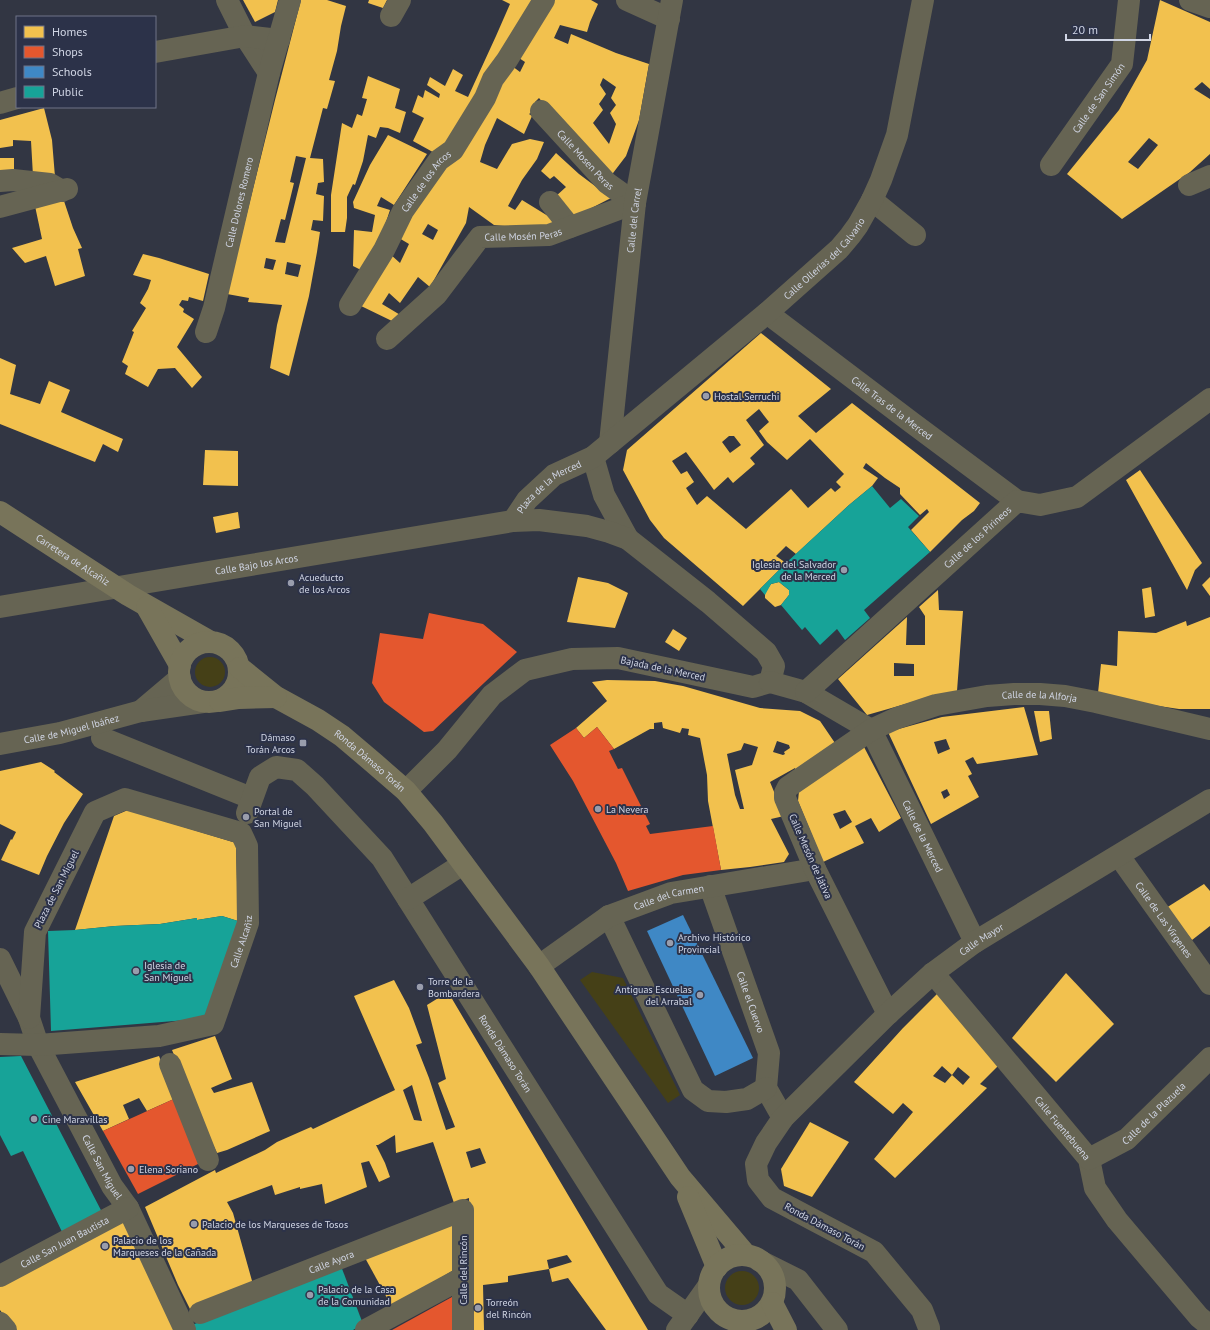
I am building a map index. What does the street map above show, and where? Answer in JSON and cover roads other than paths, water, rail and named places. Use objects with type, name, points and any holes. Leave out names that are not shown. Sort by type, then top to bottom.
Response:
[{"type":"main road","name":"Carretera de Alcañiz","points":[[0,512],[137,601],[209,641]]},
{"type":"main road","name":"Carretera de Alcañiz","points":[[137,601],[180,672]]},
{"type":"main road","points":[[211,701],[228,696],[236,688],[240,678],[240,668],[233,652],[218,642],[209,641],[199,643],[190,648],[183,655],[180,672],[183,686],[188,693],[194,698],[211,701],[240,698],[276,697]]},
{"type":"main road","name":"Ronda Dámaso Torán","points":[[240,668],[276,697],[318,720],[342,736],[406,791],[432,823],[539,966],[680,1177],[753,1258]]},
{"type":"main road","name":"Ronda Dámaso Torán","points":[[680,1177],[713,1276]]},
{"type":"main road","points":[[774,1295],[765,1312],[756,1318],[751,1326],[726,1318],[713,1304],[710,1294],[713,1276],[725,1260],[735,1256],[753,1258],[768,1268],[773,1276],[774,1295],[786,1330]]},
{"type":"street","points":[[227,0],[245,36],[269,73]]},
{"type":"street","name":"Calle Dolores Romero","points":[[206,332],[214,308],[269,73],[290,0]]},
{"type":"street","name":"Calle de los Arcos","points":[[350,305],[384,250],[403,211],[439,160],[454,150],[485,98],[492,79],[507,60],[544,0]]},
{"type":"street","points":[[627,0],[671,9]]},
{"type":"street","name":"Calle Ollerias del Calvario","points":[[601,450],[767,313],[838,248],[858,225],[882,180],[897,135],[923,0]]},
{"type":"street","name":"Calle de San Simón","points":[[1051,165],[1122,64],[1129,0]]},
{"type":"street","points":[[1190,0],[1210,6]]},
{"type":"street","name":"Calle del Carrel","points":[[601,450],[635,203],[671,9]]},
{"type":"street","points":[[156,52],[245,36],[278,40]]},
{"type":"street","points":[[0,103],[16,98]]},
{"type":"street","name":"Calle Mosen Peras","points":[[542,111],[608,183],[635,203]]},
{"type":"street","points":[[1189,184],[1210,176]]},
{"type":"street","points":[[0,181],[13,180],[50,184],[64,190],[0,207]]},
{"type":"street","points":[[872,200],[915,235]]},
{"type":"street","points":[[550,202],[570,227]]},
{"type":"street","name":"Calle Mosén Peras","points":[[394,333],[437,294],[480,237],[549,235],[635,203]]},
{"type":"street","name":"Calle Tras de la Merced","points":[[767,313],[1017,501]]},
{"type":"street","name":"Calle de los Pirineos","points":[[806,692],[1017,501],[1040,505],[1077,497],[1210,399]]},
{"type":"street","name":"Plaza de la Merced","points":[[513,521],[527,500],[554,475],[601,450],[604,495],[628,539]]},
{"type":"street","name":"Plaza de la Merced","points":[[513,521],[539,520],[587,526],[628,539],[708,602],[766,652],[774,666],[770,682]]},
{"type":"street","name":"Calle Bajo los Arcos","points":[[0,607],[513,521]]},
{"type":"street","name":"Bajada de la Merced","points":[[406,791],[447,750],[492,695],[525,670],[572,659],[618,658],[753,687],[770,682]]},
{"type":"street","name":"Calle de Miguel Ibáñez","points":[[141,711],[180,672]]},
{"type":"street","points":[[770,682],[806,692],[871,730]]},
{"type":"street","name":"Calle de la Alforja","points":[[871,730],[897,718],[936,705],[987,696],[1014,694],[1065,696],[1210,729]]},
{"type":"street","name":"Calle de Miguel Ibáñez","points":[[0,744],[87,726],[141,711],[211,701]]},
{"type":"street","name":"Calle Mesón de Játiva","points":[[871,730],[788,788],[785,793],[785,798],[815,869],[888,1014]]},
{"type":"street","name":"Calle de la Merced","points":[[871,730],[975,942]]},
{"type":"street","points":[[102,738],[246,816]]},
{"type":"street","name":"Ronda Dámaso Torán","points":[[246,816],[260,777],[276,767],[297,770],[315,786],[382,858],[658,1294],[682,1322]]},
{"type":"street","name":"Plaza de San Miguel","points":[[29,1018],[35,932],[95,812],[125,799],[246,816]]},
{"type":"street","name":"Calle Mayor","points":[[783,1118],[888,1014],[933,973],[975,942],[1210,800]]},
{"type":"street","name":"Calle Alcañiz","points":[[0,1044],[165,1051],[213,1024],[248,923],[246,816]]},
{"type":"street","name":"Calle de Las Vírgenes","points":[[1118,856],[1210,984]]},
{"type":"street","points":[[408,899],[463,864]]},
{"type":"street","name":"Calle del Carmen","points":[[539,966],[609,916],[671,893],[815,869]]},
{"type":"street","name":"Calle el Cuervo","points":[[710,886],[769,1053],[766,1088]]},
{"type":"street","points":[[609,916],[693,1090],[708,1100],[726,1102],[747,1099],[766,1088],[783,1118]]},
{"type":"street","name":"Calle San Miguel","points":[[0,959],[29,1018],[38,1045],[112,1186],[128,1208],[189,1320]]},
{"type":"street","name":"Calle Fuentebuena","points":[[933,973],[1089,1159],[1096,1188],[1117,1220],[1205,1324]]},
{"type":"street","points":[[165,1051],[208,1160]]},
{"type":"street","name":"Calle de la Plazuela","points":[[1089,1159],[1127,1139],[1210,1058]]},
{"type":"street","name":"Ronda Dámaso Torán","points":[[783,1118],[766,1143],[756,1164],[758,1180],[772,1198],[874,1252],[922,1310],[929,1330]]},
{"type":"street","name":"Calle San Juan Bautista","points":[[0,1276],[128,1208]]},
{"type":"street","name":"Calle Ayora","points":[[189,1320],[463,1210]]},
{"type":"street","name":"Calle del Rincón","points":[[463,1210],[463,1330]]},
{"type":"street","points":[[753,1258],[798,1280],[837,1330]]},
{"type":"street","points":[[682,1322],[713,1276]]},
{"type":"street","points":[[366,1330],[462,1278]]},
{"type":"street","points":[[774,1295],[798,1280]]},
{"type":"street","points":[[0,1323],[6,1330]]},
{"type":"place","name":"Hostal Serruchi","points":[[706,396]]},
{"type":"place","name":"Iglesia del Salvador de la Merced","points":[[844,570]]},
{"type":"place","name":"Acueducto de los Arcos","points":[[291,583]]},
{"type":"place","name":"Dámaso Torán Arcos","points":[[303,743]]},
{"type":"place","name":"La Nevera","points":[[598,809]]},
{"type":"place","name":"Portal de San Miguel","points":[[246,817]]},
{"type":"place","name":"Archivo Histórico Provincial","points":[[670,943]]},
{"type":"place","name":"Iglesia de San Miguel","points":[[136,971]]},
{"type":"place","name":"Torre de la Bombardera","points":[[420,987]]},
{"type":"place","name":"Antiguas Escuelas del Arrabal","points":[[700,995]]},
{"type":"place","name":"Cine Maravillas","points":[[34,1119]]},
{"type":"place","name":"Elena Soriano","points":[[131,1169]]},
{"type":"place","name":"Palacio de los Marqueses de Tosos","points":[[194,1224]]},
{"type":"place","name":"Palacio de los Marqueses de la Cañada","points":[[105,1246]]},
{"type":"place","name":"Palacio de la Casa de la Comunidad","points":[[310,1295]]},
{"type":"place","name":"Torreón del Rincón","points":[[478,1308]]}]
